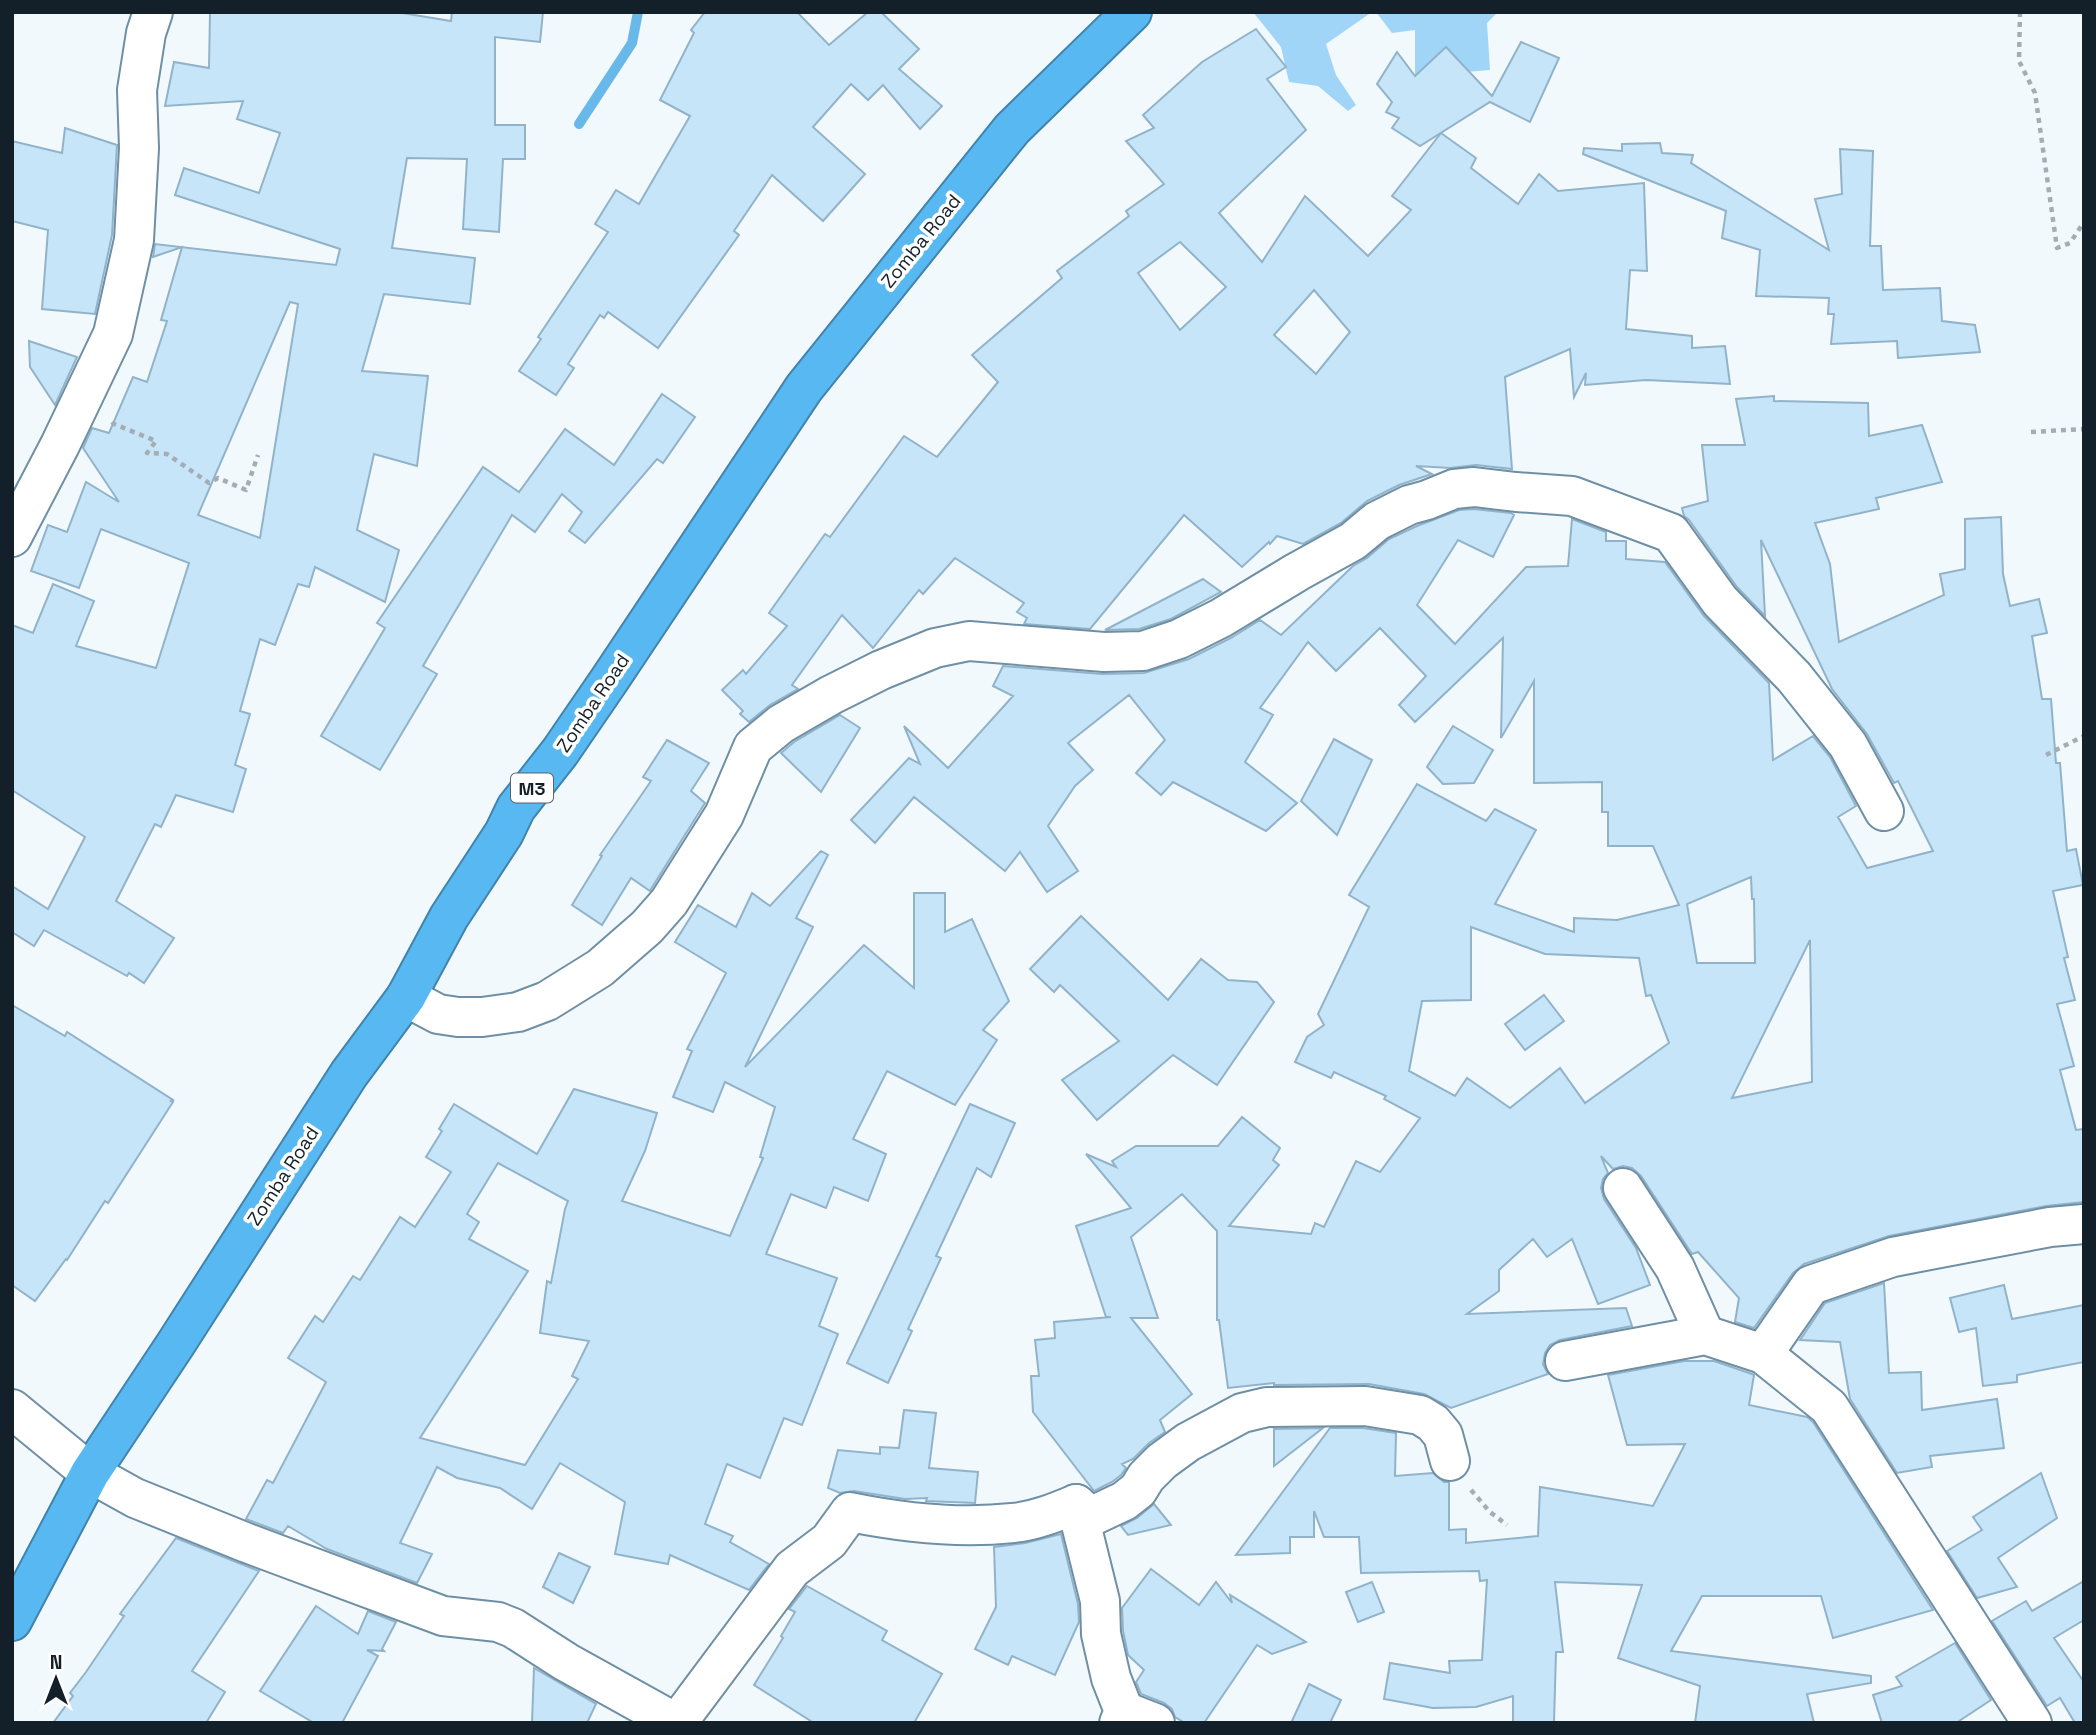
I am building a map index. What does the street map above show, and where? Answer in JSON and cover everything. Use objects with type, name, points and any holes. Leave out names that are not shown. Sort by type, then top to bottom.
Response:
[{"type":"highway","name":"Zomba Road","points":[[12,1621],[90,1473],[176,1345],[349,1074],[406,997],[449,917],[504,833],[516,808],[560,752],[804,388],[1012,129],[1132,12]]},
{"type":"street","points":[[12,537],[113,334],[134,240],[139,148],[137,90],[146,33],[153,12]]},
{"type":"street","points":[[406,997],[438,1014],[458,1017],[517,1012],[547,1001],[600,968],[647,927],[669,902],[724,816],[752,747],[781,724],[851,685],[935,648],[969,641],[1104,652],[1143,651],[1179,639],[1221,618],[1353,541],[1377,521],[1409,505],[1454,489],[1474,487],[1572,496],[1671,533],[1720,601],[1794,677],[1849,746],[1884,811]]},
{"type":"street","points":[[1623,1188],[1675,1268],[1704,1335]]},
{"type":"street","points":[[1763,1354],[1811,1285],[1892,1257],[2050,1227],[2084,1224]]},
{"type":"street","points":[[1565,1361],[1704,1335],[1763,1354],[1829,1407],[2032,1723]]},
{"type":"street","points":[[1076,1504],[1090,1517],[1124,1501],[1138,1490],[1146,1477],[1162,1461],[1188,1442],[1242,1413],[1267,1407],[1365,1406],[1420,1415],[1433,1423],[1443,1435],[1450,1461]]},
{"type":"street","points":[[12,1409],[90,1473],[135,1497],[247,1543],[443,1616],[498,1622],[513,1628],[566,1662],[677,1723],[792,1569],[829,1541],[850,1512],[918,1524],[1015,1523],[1054,1514],[1076,1504]]},
{"type":"street","points":[[1076,1504],[1100,1601],[1101,1634],[1111,1678],[1133,1719]]},
{"type":"path","points":[[2020,12],[2019,61],[2035,93],[2057,248],[2070,243],[2084,222]]},
{"type":"path","points":[[89,385],[114,424],[156,441],[147,453],[167,454],[209,483],[218,478],[246,490],[258,455]]},
{"type":"path","points":[[2031,432],[2084,429]]},
{"type":"path","points":[[2046,755],[2084,736]]},
{"type":"path","points":[[1450,1461],[1490,1512],[1507,1525]]},
{"type":"shaded area","points":[[1253,12],[1372,12],[1326,44],[1336,75],[1356,105],[1348,111],[1318,86],[1289,82],[1281,47]]},
{"type":"shaded area","points":[[1376,12],[1498,12],[1487,23],[1490,70],[1415,76],[1415,30],[1392,33]]},
{"type":"building","points":[[210,12],[396,12],[451,21],[452,12],[543,12],[540,42],[495,37],[495,125],[525,125],[525,159],[503,159],[499,232],[463,229],[467,159],[407,158],[392,248],[475,258],[470,304],[384,294],[362,371],[428,376],[417,466],[374,454],[357,530],[399,550],[385,602],[315,567],[309,587],[298,584],[275,645],[260,639],[240,711],[250,714],[235,765],[246,769],[233,812],[176,795],[161,827],[155,824],[116,901],[174,938],[144,983],[44,930],[34,946],[12,932],[12,886],[48,909],[85,837],[12,790],[12,625],[33,633],[53,584],[94,601],[76,646],[156,668],[189,563],[101,529],[79,588],[31,571],[48,525],[67,532],[86,482],[119,502],[83,448],[92,428],[109,433],[133,377],[147,382],[167,321],[161,320],[182,247],[336,265],[340,249],[175,195],[184,168],[259,193],[280,133],[237,119],[243,101],[165,106],[174,62],[209,68]],"holes":[[[290,302],[298,304],[260,538],[198,515]]]},
{"type":"building","points":[[705,12],[797,12],[829,45],[868,12],[881,12],[919,49],[899,69],[942,106],[920,129],[883,85],[868,100],[851,84],[813,127],[865,174],[823,221],[772,175],[734,231],[739,235],[658,348],[608,312],[604,318],[600,315],[568,364],[574,368],[556,395],[519,371],[541,339],[538,337],[608,232],[595,224],[616,190],[639,204],[690,116],[660,100],[694,33],[691,30]]},
{"type":"building","points":[[1256,29],[1286,67],[1267,79],[1306,130],[1219,213],[1262,262],[1305,196],[1368,256],[1411,210],[1392,196],[1441,133],[1476,158],[1471,168],[1518,204],[1539,174],[1558,191],[1644,183],[1647,271],[1630,270],[1626,329],[1692,336],[1692,348],[1725,346],[1730,384],[1646,380],[1585,385],[1586,373],[1574,397],[1570,349],[1505,377],[1512,469],[1476,465],[1450,468],[1416,466],[1432,474],[1399,485],[1367,501],[1341,523],[1303,544],[1277,536],[1242,567],[1184,515],[1090,629],[1024,624],[1027,618],[1017,612],[1024,603],[955,558],[923,594],[919,590],[873,648],[842,615],[792,685],[798,689],[770,705],[749,722],[740,714],[743,711],[722,690],[743,670],[746,674],[787,626],[769,613],[825,534],[830,537],[904,436],[937,457],[998,382],[972,355],[1062,278],[1057,271],[1129,216],[1126,211],[1164,184],[1126,141],[1154,128],[1143,115],[1202,62]],"holes":[[[1180,242],[1226,287],[1180,330],[1138,273]],[[1314,290],[1350,332],[1316,374],[1274,335]]]},
{"type":"building","points":[[1521,42],[1559,58],[1530,122],[1490,102],[1420,146],[1392,128],[1399,118],[1386,112],[1392,102],[1377,84],[1397,52],[1415,76],[1446,47],[1492,96]]},
{"type":"building","points":[[65,128],[117,145],[112,235],[95,314],[42,309],[48,230],[12,221],[12,141],[62,153]]},
{"type":"building","points":[[1660,143],[1662,153],[1693,155],[1691,163],[1829,250],[1815,199],[1842,194],[1840,149],[1873,151],[1870,246],[1881,246],[1883,290],[1940,288],[1942,321],[1975,325],[1980,352],[1898,358],[1897,341],[1831,344],[1834,314],[1828,314],[1829,298],[1756,296],[1760,250],[1722,238],[1726,211],[1583,154],[1584,148],[1622,151],[1622,144]]},
{"type":"building","points":[[155,244],[182,247],[153,257]]},
{"type":"building","points":[[29,341],[77,357],[55,405],[30,367]]},
{"type":"building","points":[[662,394],[695,417],[663,463],[657,459],[585,543],[569,531],[582,512],[562,494],[535,532],[512,515],[423,666],[437,674],[380,770],[321,736],[385,628],[377,623],[483,467],[519,492],[565,429],[614,465]]},
{"type":"building","points":[[1774,396],[1774,401],[1868,403],[1869,436],[1922,425],[1942,482],[1876,498],[1879,509],[1815,523],[1830,564],[1839,642],[1944,595],[1940,574],[1965,569],[1965,519],[2001,517],[2003,574],[2010,606],[2039,599],[2047,633],[2032,636],[2042,699],[2051,699],[2056,763],[2060,763],[2067,851],[2076,849],[2083,885],[2053,891],[2068,957],[2064,958],[2075,1000],[2057,1004],[2074,1066],[2060,1070],[2076,1130],[2084,1129],[2084,1202],[2046,1206],[1889,1236],[1804,1264],[1793,1273],[1754,1328],[1735,1322],[1739,1298],[1698,1252],[1692,1254],[1641,1176],[1632,1168],[1623,1166],[1613,1169],[1601,1156],[1608,1173],[1601,1188],[1604,1199],[1636,1248],[1650,1285],[1598,1304],[1572,1239],[1547,1257],[1533,1239],[1499,1270],[1499,1291],[1467,1314],[1626,1308],[1632,1326],[1560,1340],[1550,1345],[1545,1353],[1543,1364],[1548,1374],[1451,1408],[1424,1394],[1369,1384],[1274,1383],[1228,1388],[1217,1320],[1217,1231],[1182,1194],[1131,1237],[1158,1318],[1131,1318],[1192,1394],[1160,1420],[1165,1432],[1133,1459],[1122,1464],[1126,1468],[1121,1475],[1094,1491],[1033,1412],[1031,1376],[1039,1376],[1035,1340],[1055,1338],[1054,1322],[1111,1317],[1106,1317],[1076,1226],[1131,1208],[1086,1154],[1116,1167],[1112,1161],[1136,1146],[1218,1146],[1242,1117],[1280,1148],[1273,1160],[1279,1165],[1229,1226],[1311,1234],[1315,1223],[1324,1227],[1356,1161],[1380,1172],[1420,1118],[1384,1099],[1386,1096],[1334,1072],[1331,1078],[1295,1062],[1307,1037],[1324,1025],[1318,1014],[1369,907],[1349,895],[1417,784],[1486,821],[1495,809],[1536,830],[1495,904],[1574,932],[1574,918],[1617,920],[1679,905],[1653,846],[1608,846],[1608,812],[1602,812],[1602,782],[1534,783],[1534,681],[1501,738],[1503,638],[1415,722],[1399,705],[1426,676],[1380,628],[1336,671],[1308,642],[1260,708],[1273,715],[1245,762],[1297,803],[1266,831],[1173,782],[1161,795],[1136,773],[1165,740],[1129,695],[1068,743],[1093,770],[1075,786],[1048,826],[1078,871],[1047,892],[1020,852],[1005,871],[914,797],[875,843],[851,820],[909,758],[920,764],[904,726],[948,768],[1013,696],[993,686],[1003,666],[1102,674],[1144,673],[1189,659],[1260,620],[1281,635],[1353,566],[1389,539],[1459,510],[1511,513],[1514,515],[1493,557],[1458,540],[1417,605],[1455,644],[1526,567],[1568,566],[1572,519],[1606,532],[1606,541],[1626,541],[1626,559],[1665,562],[1704,616],[1769,683],[1773,760],[1813,736],[1830,757],[1856,806],[1838,817],[1867,868],[1933,851],[1898,781],[1894,783],[1867,734],[1832,689],[1761,540],[1765,616],[1737,587],[1684,516],[1682,508],[1708,501],[1702,445],[1745,445],[1736,399]],"holes":[[[1751,877],[1755,963],[1697,963],[1687,904]],[[1471,927],[1545,954],[1639,958],[1646,996],[1651,995],[1669,1043],[1585,1103],[1560,1068],[1510,1108],[1467,1078],[1455,1096],[1409,1071],[1422,1001],[1471,1000]],[[1810,940],[1812,1082],[1732,1098]]]},
{"type":"building","points":[[1203,579],[1221,592],[1171,619],[1139,629],[1105,630]]},
{"type":"building","points":[[840,715],[860,728],[821,792],[781,753],[794,742]]},
{"type":"building","points":[[1453,726],[1493,750],[1474,783],[1443,784],[1427,767]]},
{"type":"building","points":[[1334,739],[1372,760],[1337,835],[1301,801]]},
{"type":"building","points":[[667,740],[709,763],[691,791],[705,803],[650,891],[631,878],[602,925],[572,905],[602,856],[600,855],[651,781],[643,777]]},
{"type":"building","points":[[821,851],[828,855],[796,918],[813,927],[745,1067],[864,945],[914,988],[914,893],[945,893],[945,932],[972,919],[1009,1001],[983,1030],[997,1040],[955,1105],[887,1071],[853,1139],[886,1154],[868,1201],[834,1187],[826,1208],[791,1194],[766,1254],[837,1278],[819,1326],[838,1334],[802,1425],[784,1418],[760,1478],[727,1464],[705,1524],[733,1536],[730,1542],[769,1564],[749,1590],[670,1555],[668,1564],[615,1554],[625,1502],[560,1463],[532,1509],[500,1488],[457,1478],[437,1467],[400,1543],[432,1554],[417,1583],[327,1549],[288,1526],[283,1533],[246,1519],[267,1480],[273,1483],[326,1382],[288,1358],[315,1316],[323,1322],[353,1276],[360,1280],[400,1217],[415,1227],[451,1172],[426,1157],[454,1104],[537,1154],[574,1089],[657,1113],[645,1151],[622,1201],[730,1236],[763,1158],[760,1157],[775,1107],[725,1082],[713,1112],[673,1097],[692,1051],[687,1049],[726,973],[675,942],[698,905],[736,927],[752,893],[770,906]],"holes":[[[498,1163],[568,1201],[551,1283],[547,1281],[540,1333],[589,1341],[572,1376],[578,1379],[525,1465],[420,1438],[528,1271],[469,1239],[479,1222],[467,1214]]]},
{"type":"building","points":[[1081,916],[1168,1000],[1201,959],[1228,980],[1257,982],[1274,1002],[1217,1085],[1173,1055],[1097,1120],[1062,1080],[1119,1041],[1060,985],[1054,992],[1030,969]]},
{"type":"building","points":[[1544,995],[1564,1021],[1525,1050],[1505,1024]]},
{"type":"building","points":[[12,1005],[65,1036],[67,1032],[173,1100],[108,1203],[105,1201],[67,1260],[35,1301],[12,1285]]},
{"type":"building","points":[[970,1104],[1015,1123],[991,1177],[977,1168],[936,1256],[941,1258],[908,1329],[912,1331],[888,1383],[847,1363]]},
{"type":"building","points":[[1884,1283],[1889,1373],[1921,1372],[1922,1410],[1997,1399],[2004,1448],[1930,1456],[1932,1467],[1897,1473],[1850,1399],[1840,1342],[1800,1340],[1825,1303]]},
{"type":"building","points":[[2004,1285],[2012,1319],[2084,1305],[2084,1362],[2017,1375],[2017,1382],[1983,1386],[1976,1328],[1959,1332],[1950,1298]]},
{"type":"building","points":[[1684,1361],[1714,1361],[1752,1374],[1749,1405],[1807,1417],[1813,1422],[1933,1610],[1833,1638],[1821,1596],[1702,1596],[1671,1651],[1871,1676],[1871,1683],[1807,1694],[1814,1723],[1695,1723],[1700,1686],[1618,1658],[1642,1585],[1555,1582],[1563,1652],[1556,1652],[1554,1723],[1513,1723],[1513,1696],[1476,1707],[1433,1708],[1384,1699],[1390,1663],[1450,1673],[1449,1661],[1482,1660],[1487,1580],[1480,1581],[1479,1571],[1361,1573],[1359,1537],[1324,1537],[1314,1511],[1314,1537],[1290,1537],[1290,1553],[1236,1555],[1330,1428],[1363,1428],[1396,1433],[1395,1476],[1433,1473],[1444,1482],[1449,1482],[1449,1530],[1466,1529],[1466,1543],[1538,1536],[1540,1487],[1653,1506],[1685,1444],[1627,1445],[1608,1375]]},
{"type":"building","points":[[904,1410],[936,1413],[929,1468],[978,1472],[975,1503],[926,1501],[927,1498],[905,1499],[854,1491],[840,1493],[828,1488],[838,1450],[880,1454],[880,1447],[899,1448]]},
{"type":"building","points":[[1323,1428],[1274,1466],[1274,1429]]},
{"type":"building","points":[[2041,1473],[2057,1518],[1998,1558],[2017,1587],[1977,1598],[1947,1551],[1982,1530],[1973,1517]]},
{"type":"building","points":[[1154,1504],[1171,1525],[1128,1535],[1121,1526],[1137,1518]]},
{"type":"building","points":[[1061,1534],[1078,1604],[1079,1622],[1055,1675],[1012,1656],[1008,1665],[975,1649],[996,1607],[994,1547]]},
{"type":"building","points":[[176,1538],[259,1571],[192,1671],[225,1692],[206,1723],[53,1723],[73,1696],[70,1693],[124,1616],[120,1614]]},
{"type":"building","points":[[559,1553],[590,1567],[573,1603],[543,1587]]},
{"type":"building","points":[[1151,1569],[1199,1605],[1216,1582],[1232,1603],[1230,1595],[1306,1642],[1272,1654],[1257,1645],[1204,1723],[1185,1723],[1175,1717],[1172,1709],[1164,1703],[1141,1694],[1136,1682],[1144,1670],[1128,1655],[1122,1608]]},
{"type":"building","points":[[2084,1581],[2084,1620],[2054,1638],[2084,1682],[2084,1723],[2075,1723],[2060,1698],[2047,1706],[1992,1621],[2026,1601],[2032,1611]]},
{"type":"building","points":[[1372,1582],[1384,1612],[1358,1622],[1346,1592]]},
{"type":"building","points":[[807,1586],[887,1631],[882,1640],[942,1674],[914,1723],[814,1723],[754,1685],[783,1638],[781,1636],[795,1612],[789,1609]]},
{"type":"building","points":[[316,1606],[358,1634],[368,1611],[396,1622],[382,1649],[384,1651],[367,1650],[378,1656],[342,1723],[314,1723],[260,1691]]},
{"type":"building","points":[[1955,1643],[1991,1700],[1956,1723],[1882,1723],[1873,1695],[1902,1686],[1896,1677]]},
{"type":"building","points":[[534,1668],[596,1704],[587,1723],[532,1723]]},
{"type":"building","points":[[1309,1684],[1341,1700],[1330,1723],[1291,1723]]},
{"type":"waterway","points":[[579,124],[632,43],[638,12]]}]
